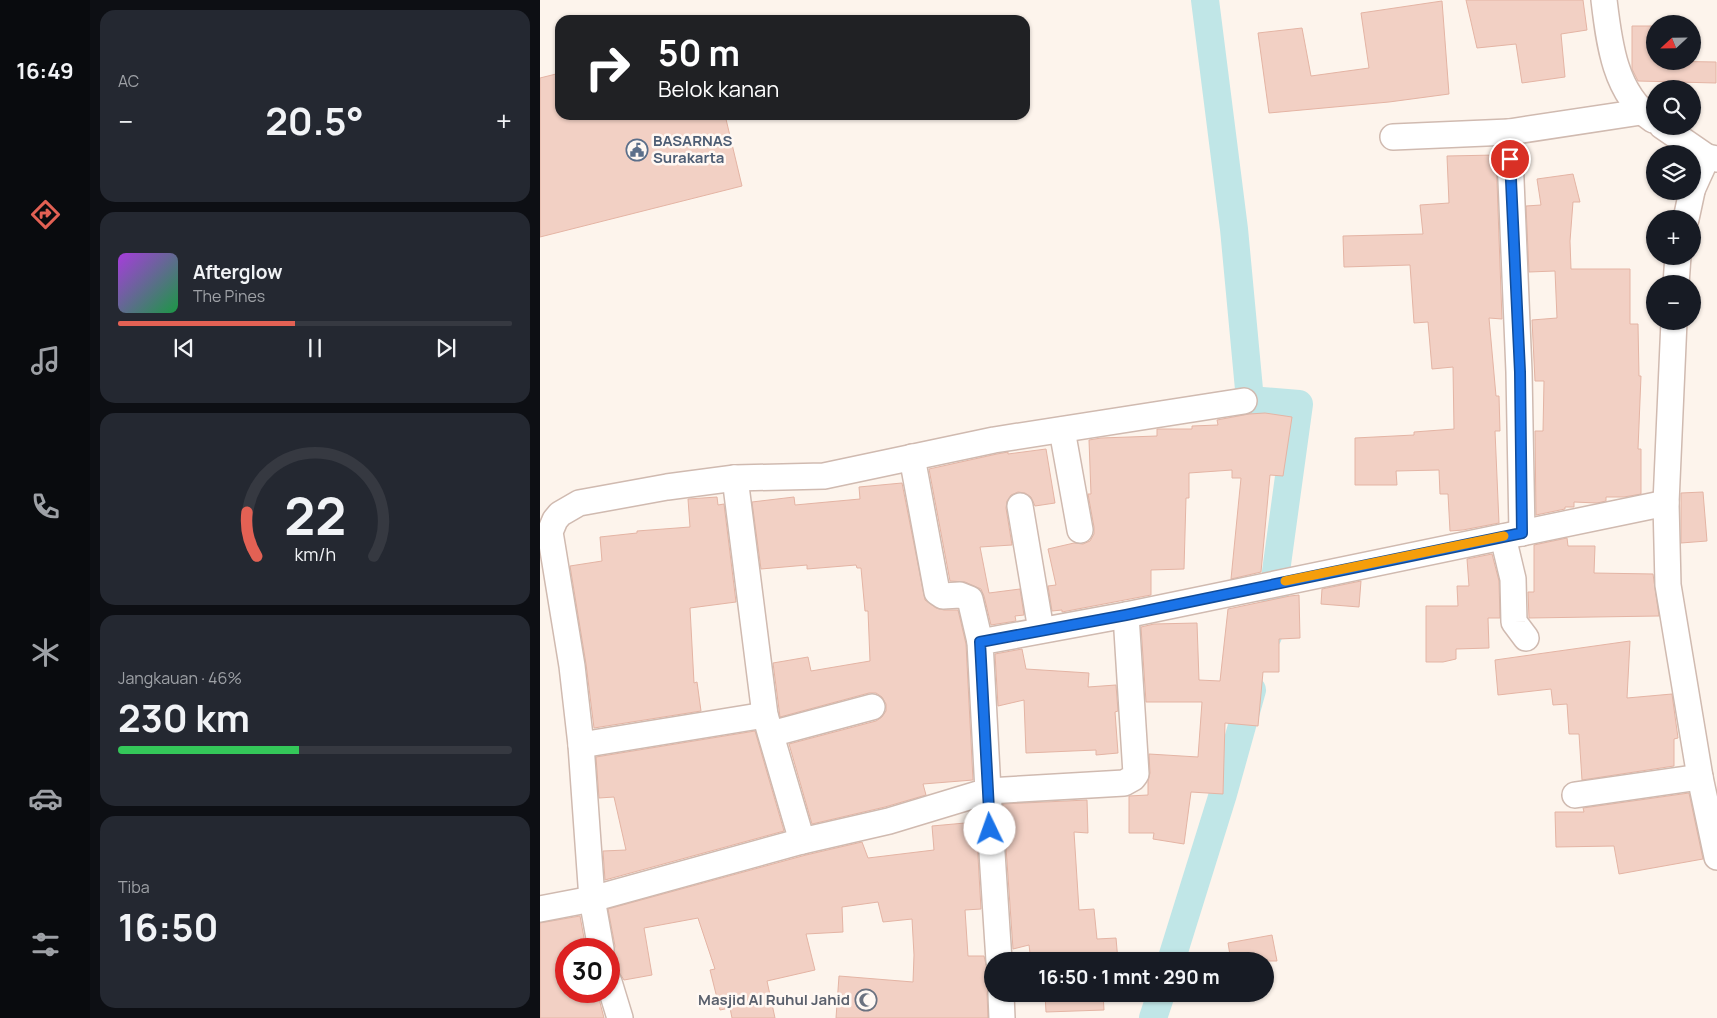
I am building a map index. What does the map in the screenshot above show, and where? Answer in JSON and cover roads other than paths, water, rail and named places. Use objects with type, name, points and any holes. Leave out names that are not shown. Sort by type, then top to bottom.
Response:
[{"type":"street","points":[[1604,0],[1609,42],[1622,83],[1646,113]]},
{"type":"street","points":[[1393,136],[1509,132],[1646,116]]},
{"type":"street","points":[[1509,132],[1520,372],[1513,535],[1514,622],[1526,638]]},
{"type":"street","points":[[1676,135],[1712,158],[1701,176]]},
{"type":"street","points":[[1674,330],[1666,503],[1668,585],[1700,777],[1717,857]]},
{"type":"street","points":[[599,938],[592,899],[581,745],[572,666],[550,532],[555,520],[564,510],[579,504],[667,487],[735,478],[824,476],[994,440],[1244,402]]},
{"type":"street","points":[[1062,430],[1080,530]]},
{"type":"street","points":[[912,457],[937,592],[942,596],[960,595],[970,599],[980,642],[998,952]]},
{"type":"street","points":[[735,478],[746,578],[768,724],[802,841]]},
{"type":"street","points":[[980,642],[1126,615],[1666,503]]},
{"type":"street","points":[[1020,506],[1041,630]]},
{"type":"street","points":[[540,909],[592,899],[802,841],[889,820],[988,791],[1124,783],[1135,777],[1136,774],[1126,615]]},
{"type":"street","points":[[581,745],[768,724],[872,707]]},
{"type":"street","points":[[1576,795],[1700,777]]},
{"type":"street","points":[[1001,1002],[1002,1018]]},
{"type":"street","points":[[615,1003],[620,1018]]},
{"type":"waterway","points":[[1205,0],[1234,229],[1250,400],[1299,404],[1274,586],[1276,608],[1268,636]]},
{"type":"waterway","points":[[1174,952],[1223,794],[1252,690]]},
{"type":"waterway","points":[[1153,1018],[1158,1002]]},
{"type":"place","name":"BASARNAS Surakarta","points":[[637,150]]},
{"type":"place","name":"Masjid Al Ruhul Jahid","points":[[866,1000]]}]
